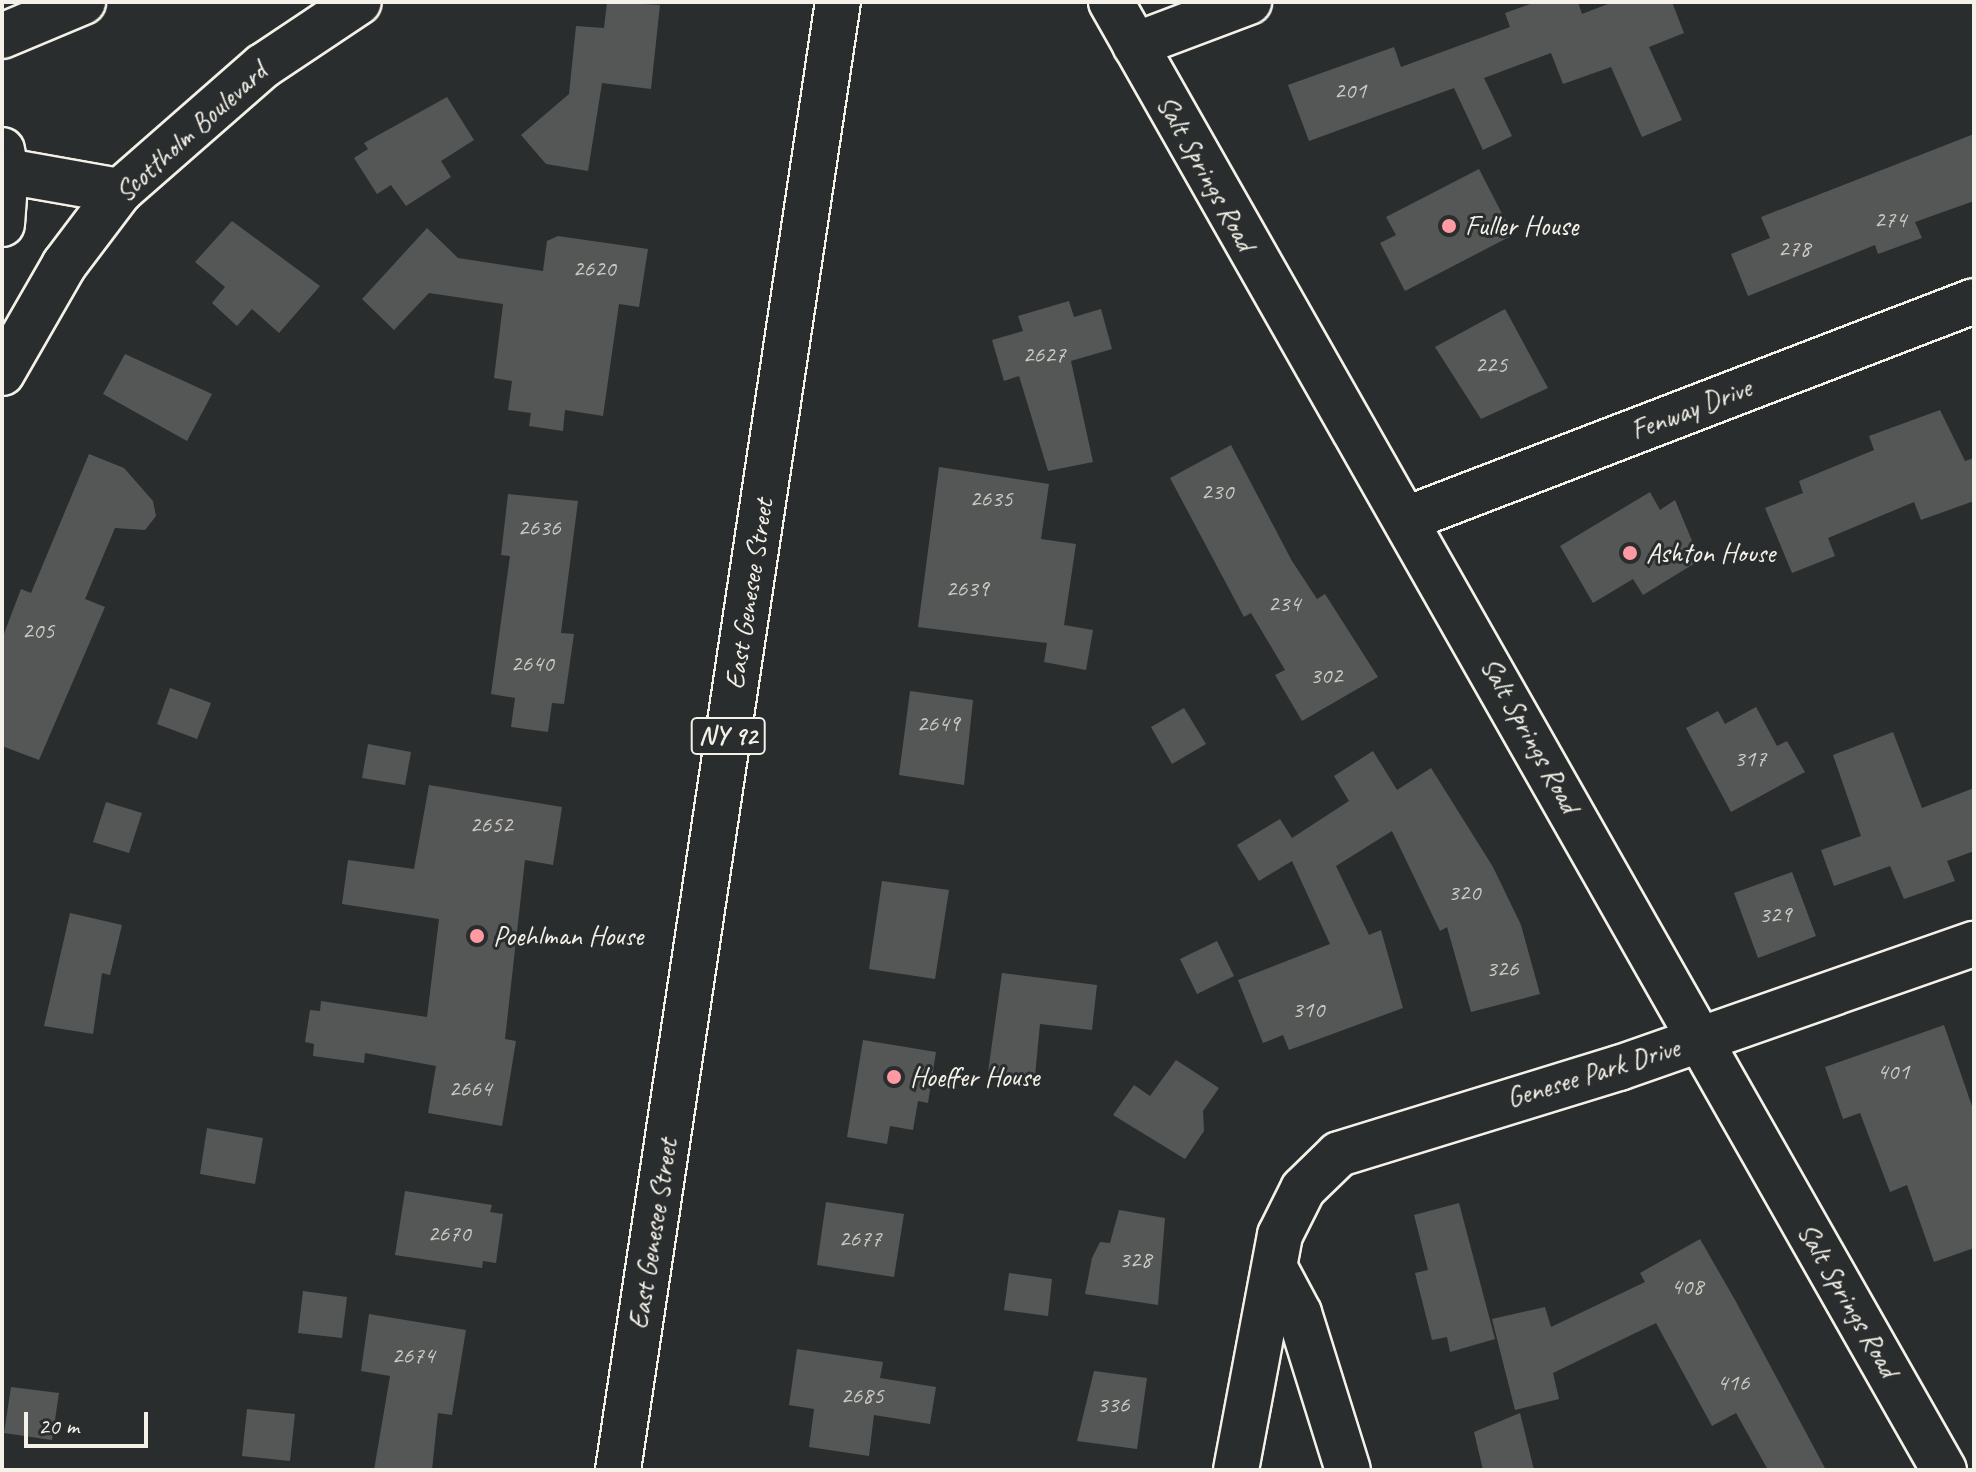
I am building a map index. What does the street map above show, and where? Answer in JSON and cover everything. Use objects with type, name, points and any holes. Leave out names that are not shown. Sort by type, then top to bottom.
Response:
[{"type":"street","points":[[2,36],[83,2]]},
{"type":"street","name":"Scottholm Boulevard","points":[[2,373],[64,265],[120,191],[263,66],[359,2]]},
{"type":"street","name":"East Genesee Street","points":[[618,1470],[838,2]]},
{"type":"street","name":"Salt Springs Road","points":[[1111,2],[1409,518],[1944,1470]]},
{"type":"street","points":[[1135,45],[1249,2]]},
{"type":"street","points":[[2,224],[4,161],[120,191]]},
{"type":"street","name":"Fenway Drive","points":[[1409,518],[1974,301]]},
{"type":"street","name":"Genesee Park Drive","points":[[1236,1470],[1280,1235],[1303,1189],[1339,1154],[1700,1040],[1974,944]]},
{"type":"street","points":[[1275,1268],[1304,1327],[1348,1470]]},
{"type":"building","points":[[607,2],[660,5],[651,89],[602,83],[588,171],[546,164],[521,135],[569,94],[576,26],[604,28]]},
{"type":"building","points":[[1536,2],[1578,2],[1582,14],[1613,2],[1672,2],[1684,33],[1649,47],[1682,120],[1642,137],[1611,67],[1563,84],[1551,53],[1484,78],[1512,136],[1483,150],[1454,88],[1309,141],[1288,85],[1394,47],[1401,67],[1510,27],[1505,13]]},
{"type":"building","points":[[447,97],[474,140],[441,161],[451,177],[406,206],[391,185],[377,194],[354,158],[368,149],[364,143]]},
{"type":"building","points":[[1974,134],[1974,201],[1915,222],[1922,238],[1878,254],[1875,245],[1748,296],[1731,254],[1770,238],[1761,217]]},
{"type":"building","name":"Fuller House","points":[[1479,169],[1513,235],[1405,291],[1380,243],[1396,235],[1386,217]]},
{"type":"building","points":[[232,221],[320,286],[279,333],[252,309],[237,326],[212,303],[225,287],[195,262]]},
{"type":"building","points":[[427,228],[458,258],[543,271],[547,241],[558,236],[648,249],[639,307],[619,304],[603,416],[565,410],[563,431],[529,426],[531,413],[508,410],[512,381],[494,378],[503,304],[429,293],[394,330],[362,299]]},
{"type":"building","points":[[1069,301],[1074,317],[1101,309],[1112,349],[1071,361],[1093,462],[1048,471],[1019,376],[1004,381],[992,340],[1023,331],[1018,316]]},
{"type":"building","points":[[1505,309],[1548,388],[1481,419],[1435,347]]},
{"type":"building","points":[[125,354],[212,394],[187,441],[103,394]]},
{"type":"building","points":[[1940,410],[1965,461],[1974,458],[1974,501],[1921,520],[1914,502],[1828,538],[1835,556],[1792,573],[1765,508],[1803,493],[1799,481],[1874,450],[1869,436]]},
{"type":"building","points":[[1231,445],[1292,561],[1317,599],[1325,594],[1378,677],[1302,721],[1275,675],[1285,670],[1251,613],[1244,617],[1170,478]]},
{"type":"building","points":[[89,454],[124,468],[153,501],[156,516],[145,530],[115,528],[85,599],[105,607],[39,760],[2,746],[2,639],[21,589],[31,593]]},
{"type":"building","points":[[939,467],[1049,484],[1041,539],[1076,544],[1064,625],[1093,630],[1086,670],[1044,662],[1047,643],[918,627]]},
{"type":"building","name":"Ashton House","points":[[1650,492],[1660,510],[1675,500],[1700,560],[1643,595],[1633,579],[1593,603],[1560,546]]},
{"type":"building","points":[[508,494],[578,501],[561,633],[574,634],[564,704],[552,703],[548,732],[511,727],[515,698],[491,694],[510,556],[501,555]]},
{"type":"building","points":[[170,688],[211,703],[197,739],[157,724]]},
{"type":"building","points":[[910,691],[973,700],[964,785],[899,775]]},
{"type":"building","points":[[1756,707],[1777,746],[1787,741],[1805,772],[1731,812],[1686,728],[1718,711],[1725,724]]},
{"type":"building","points":[[1184,708],[1206,744],[1172,764],[1151,727]]},
{"type":"building","points":[[1893,732],[1922,808],[1974,788],[1974,851],[1947,861],[1955,881],[1904,899],[1890,866],[1834,886],[1821,850],[1861,836],[1833,755]]},
{"type":"building","points":[[368,744],[411,752],[405,785],[362,778]]},
{"type":"building","points":[[1373,751],[1397,790],[1431,768],[1493,867],[1521,925],[1540,994],[1471,1012],[1447,927],[1440,931],[1392,831],[1336,866],[1369,935],[1381,930],[1403,1008],[1289,1050],[1283,1035],[1263,1043],[1238,980],[1330,944],[1292,861],[1259,881],[1237,845],[1280,819],[1292,838],[1349,801],[1334,776]]},
{"type":"building","points":[[429,785],[562,807],[553,865],[525,860],[505,1039],[516,1041],[502,1126],[428,1113],[436,1066],[365,1053],[364,1063],[313,1056],[314,1044],[305,1042],[310,1010],[320,1011],[321,1001],[427,1017],[439,919],[342,904],[348,860],[414,869]]},
{"type":"building","points":[[106,802],[142,813],[129,853],[93,842]]},
{"type":"building","points":[[1792,872],[1816,936],[1758,958],[1734,893]]},
{"type":"building","points":[[882,881],[949,890],[935,979],[869,969]]},
{"type":"building","points":[[70,913],[122,925],[110,975],[102,973],[93,1034],[44,1026]]},
{"type":"building","points":[[1217,941],[1234,976],[1197,994],[1180,959]]},
{"type":"building","points":[[1002,973],[1097,985],[1092,1030],[1040,1024],[1035,1076],[988,1072]]},
{"type":"building","points":[[1944,1025],[1974,1112],[1974,1248],[1934,1262],[1907,1185],[1890,1192],[1860,1113],[1843,1119],[1825,1067]]},
{"type":"building","name":"Hoeffer House","points":[[863,1040],[936,1052],[928,1103],[918,1101],[913,1130],[890,1126],[887,1144],[847,1137]]},
{"type":"building","points":[[1176,1060],[1219,1088],[1203,1111],[1204,1131],[1185,1159],[1113,1115],[1134,1085],[1150,1096]]},
{"type":"building","points":[[207,1128],[263,1138],[255,1184],[200,1174]]},
{"type":"building","points":[[405,1191],[492,1205],[490,1212],[503,1214],[496,1263],[483,1261],[482,1268],[395,1255]]},
{"type":"building","points":[[826,1202],[904,1214],[894,1277],[817,1265]]},
{"type":"building","points":[[1459,1203],[1495,1339],[1450,1352],[1447,1337],[1432,1340],[1415,1273],[1428,1270],[1414,1215]]},
{"type":"building","points":[[1119,1210],[1165,1218],[1158,1305],[1085,1294],[1092,1258],[1100,1242],[1110,1243]]},
{"type":"building","points":[[1700,1239],[1826,1470],[1768,1470],[1736,1413],[1712,1426],[1656,1323],[1553,1373],[1559,1399],[1515,1410],[1492,1319],[1545,1307],[1551,1327],[1645,1282],[1640,1273]]},
{"type":"building","points":[[1009,1273],[1052,1279],[1048,1316],[1004,1310]]},
{"type":"building","points":[[303,1291],[347,1297],[342,1338],[298,1333]]},
{"type":"building","points":[[369,1314],[466,1330],[452,1415],[438,1413],[432,1470],[374,1470],[390,1376],[361,1371]]},
{"type":"building","points":[[797,1349],[883,1362],[880,1378],[936,1387],[930,1424],[874,1415],[869,1456],[809,1447],[814,1409],[789,1405]]},
{"type":"building","points":[[1094,1371],[1147,1378],[1137,1449],[1077,1441]]},
{"type":"building","points":[[11,1387],[59,1393],[52,1440],[4,1433]]},
{"type":"building","points":[[247,1409],[295,1414],[290,1461],[242,1456]]},
{"type":"building","points":[[1520,1413],[1534,1470],[1483,1470],[1474,1432]]},
{"type":"place","name":"Fuller House","points":[[1449,226]]},
{"type":"place","name":"Ashton House","points":[[1630,553]]},
{"type":"place","name":"Poehlman House","points":[[477,936]]},
{"type":"place","name":"Hoeffer House","points":[[894,1077]]}]
